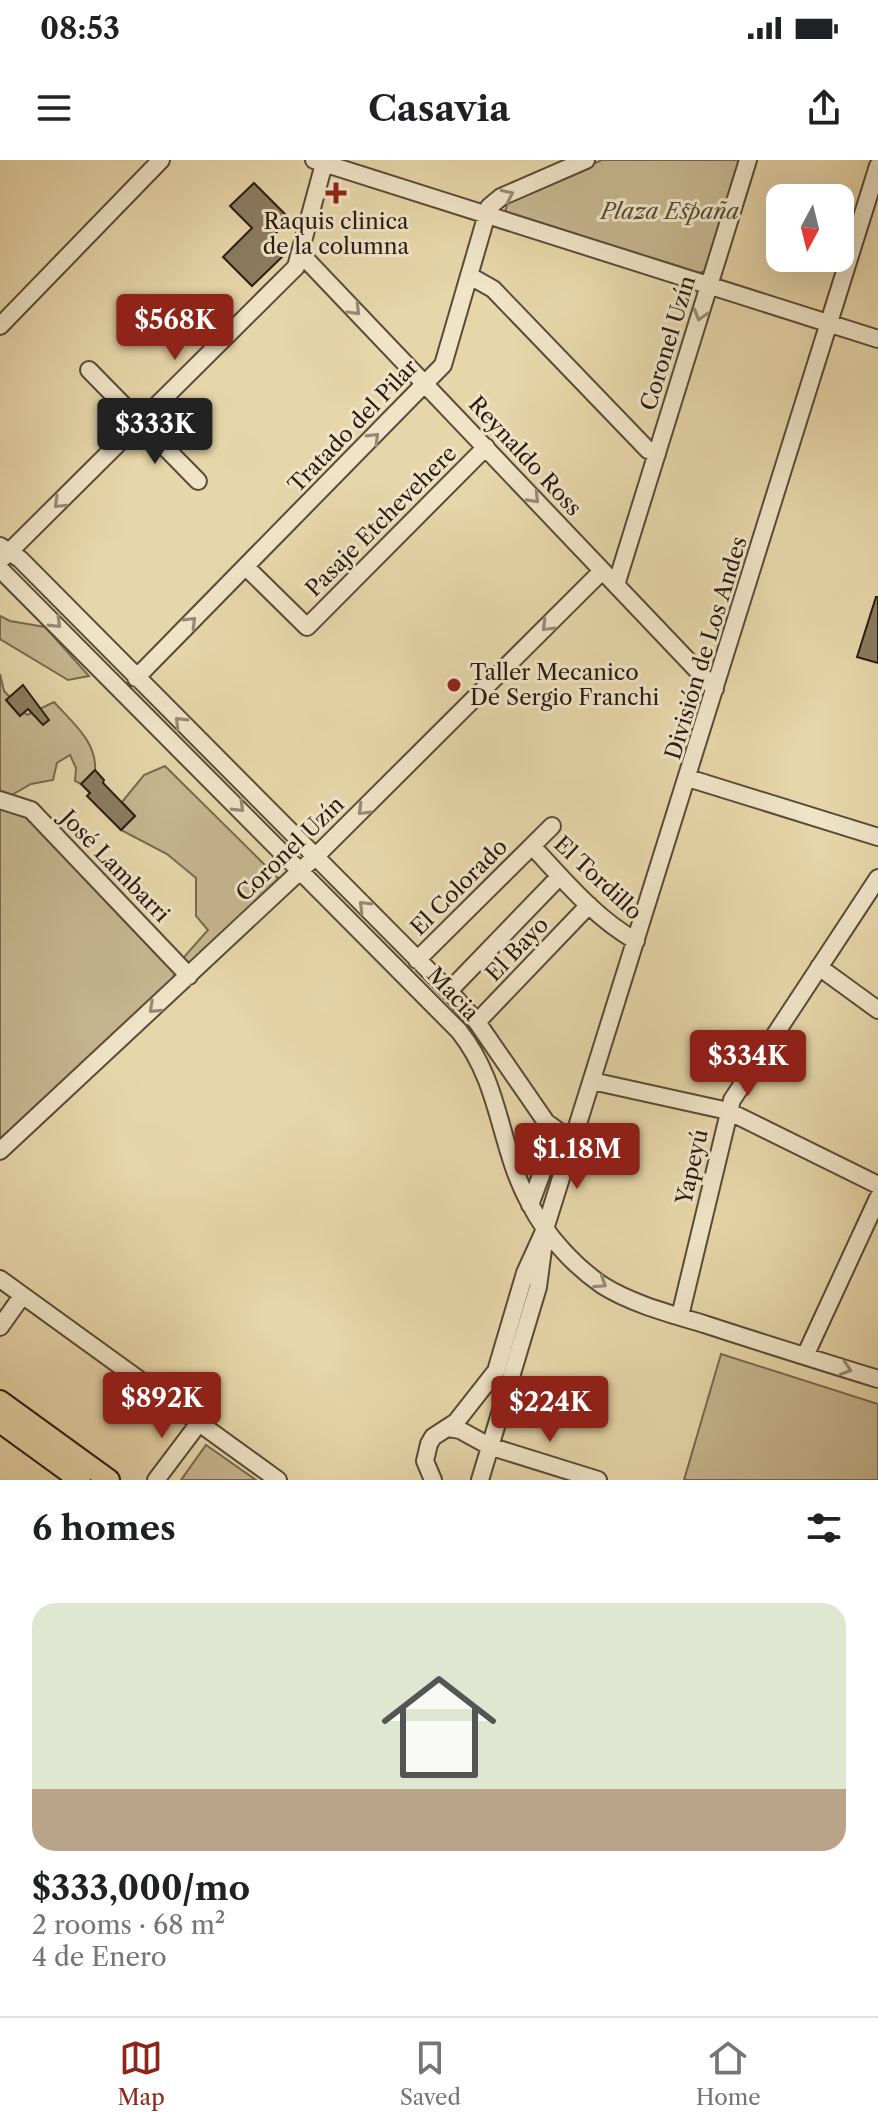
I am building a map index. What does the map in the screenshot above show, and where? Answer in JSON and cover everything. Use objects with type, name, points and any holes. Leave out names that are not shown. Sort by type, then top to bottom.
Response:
[{"type":"main road","points":[[0,1401],[109,1480]]},
{"type":"main road","points":[[0,1422],[80,1480]]},
{"type":"street","points":[[0,326],[161,160]]},
{"type":"street","points":[[487,214],[501,197],[586,160]]},
{"type":"street","name":"Coronel Uzín","points":[[616,585],[748,160]]},
{"type":"street","points":[[3,553],[141,424],[289,276],[301,254],[321,161],[878,339]]},
{"type":"street","name":"División de Los Andes","points":[[433,1480],[425,1461],[426,1451],[433,1437],[448,1428],[482,1392],[496,1371],[525,1273],[545,1229],[878,166]]},
{"type":"street","name":"Tratado del Pilar","points":[[136,678],[427,384],[447,356],[487,214]]},
{"type":"street","name":"Reynaldo Ross","points":[[301,254],[715,689]]},
{"type":"street","points":[[470,276],[493,289],[648,450],[657,454]]},
{"type":"street","points":[[89,370],[198,481]]},
{"type":"street","name":"Pasaje Etchevehere","points":[[246,567],[307,627],[486,447]]},
{"type":"street","name":"Macia","points":[[3,553],[136,678],[449,991],[477,1022],[546,1122],[573,1142]]},
{"type":"street","name":"Macia","points":[[0,569],[302,870],[469,1044],[492,1087],[508,1154],[530,1205],[566,1253],[605,1287],[680,1316],[878,1379]]},
{"type":"street","name":"Coronel Uzín","points":[[0,1151],[302,870],[602,571]]},
{"type":"street","points":[[688,778],[878,837]]},
{"type":"street","name":"José Lambarri","points":[[0,800],[31,810],[189,976]]},
{"type":"street","name":"El Colorado","points":[[417,960],[552,826]]},
{"type":"street","name":"El Tordillo","points":[[532,846],[589,905],[619,932],[636,941]]},
{"type":"street","points":[[449,991],[560,876]]},
{"type":"street","name":"Yapeyú","points":[[680,1316],[728,1111],[878,878]]},
{"type":"street","name":"El Bayo","points":[[477,1022],[589,905]]},
{"type":"street","points":[[819,967],[878,1010]]},
{"type":"street","points":[[592,1081],[728,1111],[878,1185]]},
{"type":"street","points":[[530,1205],[547,1159],[573,1142]]},
{"type":"street","points":[[805,1356],[878,1198]]},
{"type":"street","name":"División de Los Andes","points":[[480,1480],[538,1287],[545,1229]]},
{"type":"street","points":[[0,1279],[278,1480]]},
{"type":"street","points":[[0,1327],[22,1296]]},
{"type":"street","points":[[156,1480],[199,1423]]},
{"type":"street","points":[[448,1428],[460,1430],[489,1446],[598,1480]]},
{"type":"green space","name":"Plaza España","points":[[602,160],[743,160],[707,270],[700,273],[505,212],[508,201]]},
{"type":"green space","points":[[0,616],[10,621],[45,627],[89,676],[68,680],[0,639]]},
{"type":"green space","points":[[0,674],[4,691],[27,715],[54,702],[88,741],[95,770],[81,784],[75,781],[76,768],[70,755],[57,763],[53,780],[31,784],[10,796],[0,792]]},
{"type":"green space","points":[[165,766],[280,880],[190,967],[184,957],[208,930],[196,916],[196,878],[167,854],[121,830],[135,816],[122,802],[144,775]]},
{"type":"green space","points":[[0,806],[22,812],[175,973],[172,980],[0,1140]]},
{"type":"green space","points":[[721,1354],[878,1404],[878,1480],[684,1480]]},
{"type":"green space","points":[[206,1445],[256,1480],[181,1480]]},
{"type":"building","points":[[254,183],[290,219],[268,241],[283,256],[252,286],[223,257],[252,228],[230,206]]},
{"type":"building","points":[[878,597],[878,663],[857,657]]},
{"type":"building","points":[[23,685],[49,720],[43,725],[28,709],[20,716],[6,700]]},
{"type":"building","points":[[95,770],[104,780],[103,783],[135,816],[121,830],[87,796],[90,793],[81,784]]},
{"type":"place","name":"Raquis clinica de la columna","points":[[336,193]]},
{"type":"place","name":"Taller Mecanico De Sergio Franchi","points":[[454,685]]}]
